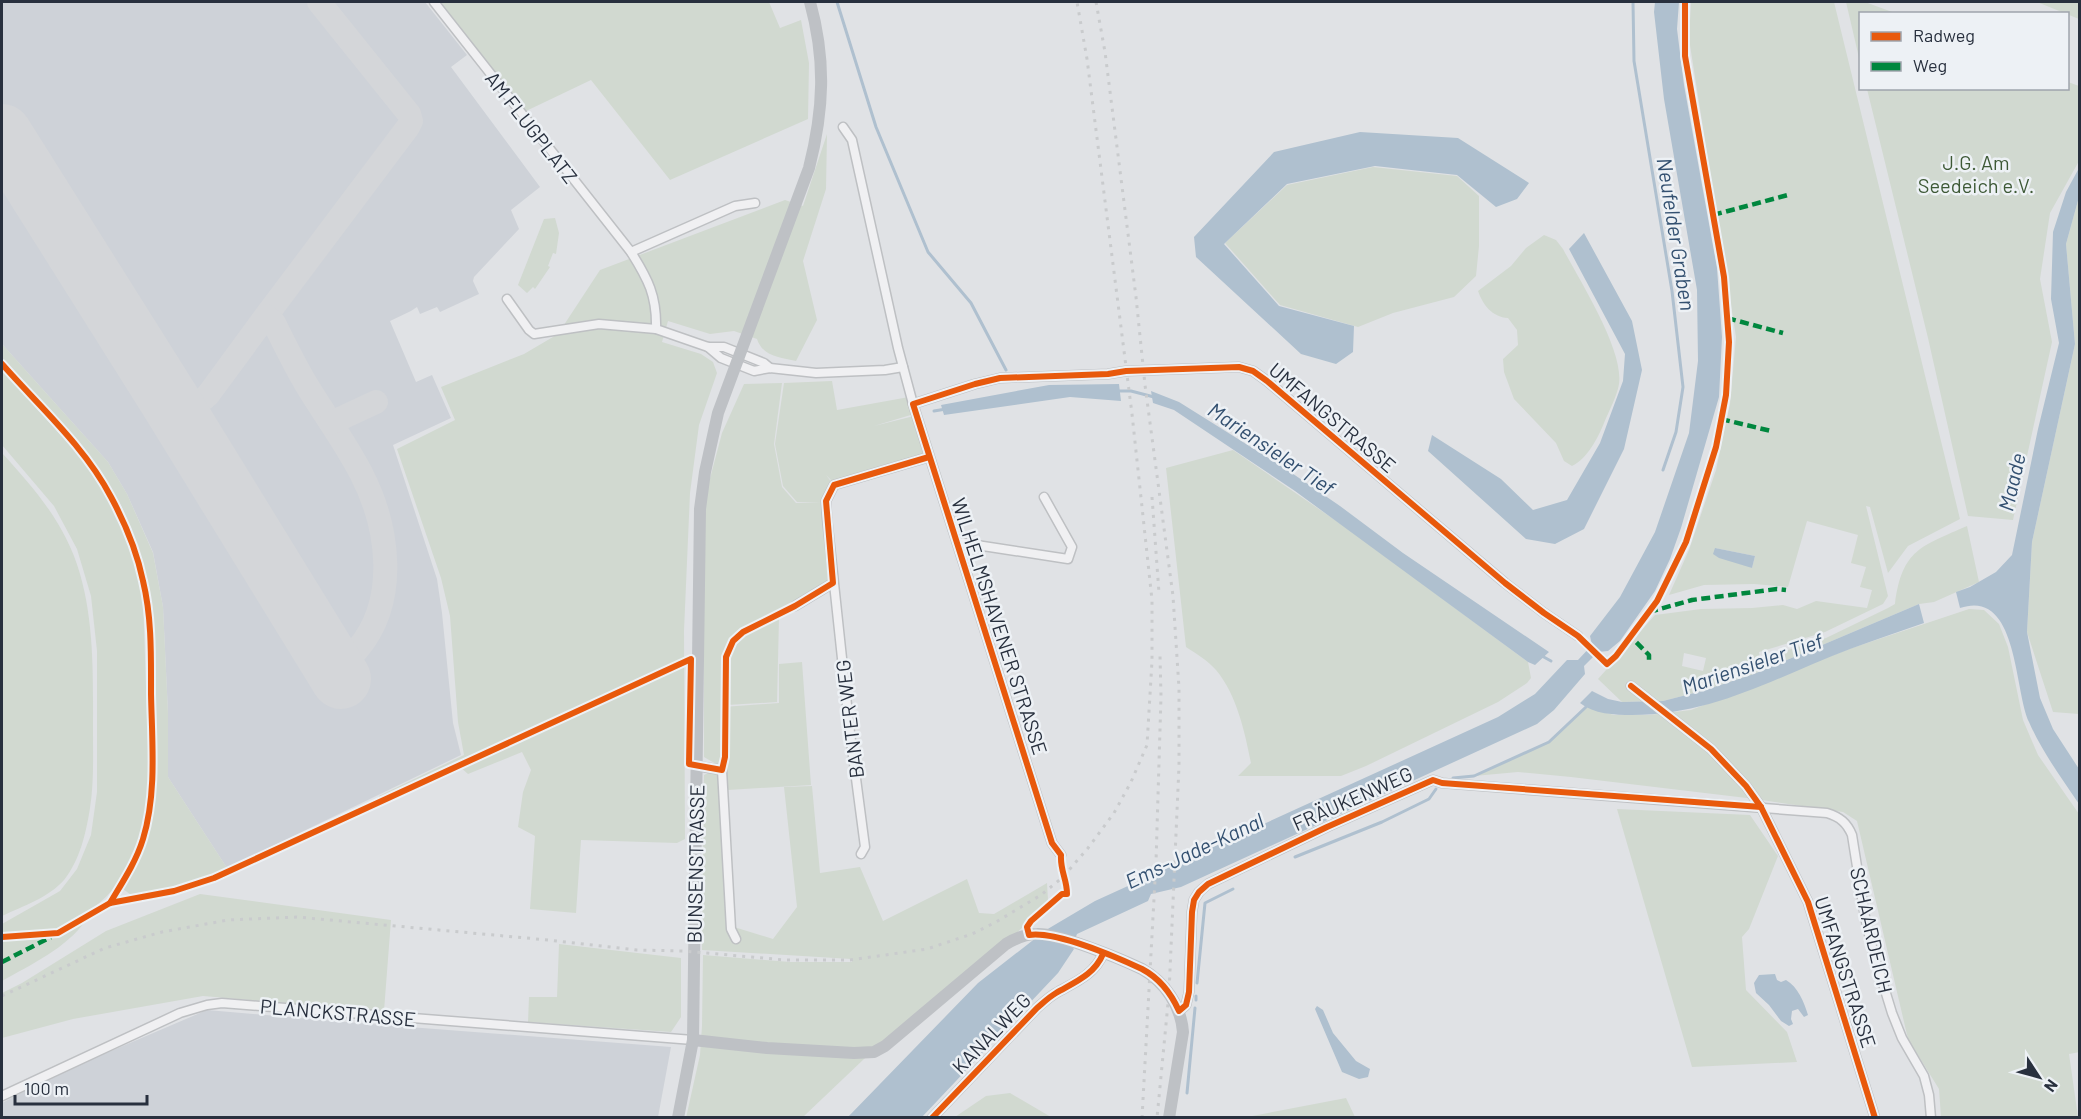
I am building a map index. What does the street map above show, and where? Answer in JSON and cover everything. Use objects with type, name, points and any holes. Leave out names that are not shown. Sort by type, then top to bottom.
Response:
[{"type":"street","name":"AM FLUGPLATZ","points":[[434,2],[631,252],[648,280],[656,303],[656,329]]},
{"type":"street","points":[[737,359],[809,168],[816,140],[822,87],[820,45],[810,2]]},
{"type":"street","name":"WILHELMSHAVENER STRASSE","points":[[843,127],[852,140],[913,404],[1052,843],[1061,855]]},
{"type":"street","points":[[631,252],[735,206],[755,203]]},
{"type":"street","points":[[507,299],[534,334],[599,324],[656,329],[708,347],[716,355],[737,359],[754,370],[770,368],[816,373],[903,367]]},
{"type":"street","name":"BUNSENSTRASSE","points":[[678,1118],[693,1040],[700,509],[712,436],[737,359]]},
{"type":"street","name":"UMFANGSTRASSE","points":[[913,404],[975,384],[1018,376],[1246,368],[1267,381],[1513,590],[1578,636]]},
{"type":"street","name":"BANTER WEG","points":[[861,854],[866,847],[832,582],[826,501],[834,485],[929,457]]},
{"type":"street","points":[[957,542],[1071,562],[1072,547],[1044,497]]},
{"type":"street","points":[[795,606],[832,582]]},
{"type":"street","name":"UMFANGSTRASSE","points":[[1631,686],[1711,749],[1746,786],[1761,807],[1808,902],[1875,1118]]},
{"type":"street","points":[[697,766],[722,770],[731,929],[736,939]]},
{"type":"street","name":"FRÄUKENWEG","points":[[1179,1011],[1186,1005],[1189,992],[1192,912],[1194,900],[1199,892],[1208,884],[1253,862],[1433,780],[1466,785],[1761,807]]},
{"type":"street","name":"SCHAARDEICH","points":[[1761,807],[1827,813],[1838,817],[1849,827],[1873,951],[1902,1038],[1924,1076],[1929,1095],[1931,1118]]},
{"type":"street","points":[[693,1040],[777,1048],[874,1052],[885,1046],[1006,944],[1019,937],[1045,935],[1082,946],[1150,973],[1169,993],[1182,1019],[1183,1032],[1168,1118]]},
{"type":"street","name":"KANALWEG","points":[[932,1118],[1037,1008],[1053,994],[1085,977],[1098,965],[1103,954]]},
{"type":"street","name":"PLANCKSTRASSE","points":[[2,1096],[180,1013],[222,1003],[693,1040]]},
{"type":"shaded area","points":[[2,2],[425,2],[467,55],[451,67],[540,187],[511,210],[519,229],[474,277],[473,281],[479,294],[440,312],[437,307],[420,314],[417,307],[390,321],[416,382],[432,375],[451,418],[393,445],[437,579],[453,723],[461,755],[227,868],[168,777],[168,713],[163,607],[153,552],[127,494],[108,462],[2,344]]},
{"type":"shaded area","points":[[207,1010],[671,1047],[658,1117],[2,1118],[2,1103],[55,1075]]},
{"type":"green space","points":[[439,2],[769,2],[780,28],[801,20],[809,63],[808,119],[670,180],[591,80],[524,112]]},
{"type":"green space","points":[[1691,2],[1834,2],[1960,519],[1908,546],[1888,573],[1870,507],[1866,506],[1888,596],[1883,604],[1825,632],[1759,652],[1760,659],[1826,638],[1895,604],[1898,586],[1909,560],[1926,545],[1967,526],[1979,582],[1934,602],[1919,604],[1754,674],[1663,701],[1622,702],[1598,679],[1655,615],[1701,609],[1783,605],[1797,609],[1816,601],[1867,608],[1872,590],[1860,587],[1866,567],[1851,563],[1858,535],[1807,521],[1788,587],[1754,584],[1704,585],[1669,595],[1689,550],[1716,470],[1730,404],[1736,337],[1689,39]],"holes":[[[1715,548],[1755,556],[1752,568]],[[1684,653],[1706,658],[1703,671],[1682,666]]]},
{"type":"green space","points":[[1846,2],[1865,2],[1892,12],[1859,12],[1859,58]]},
{"type":"green space","points":[[2037,2],[2079,2],[2079,19],[2069,15],[2069,12],[2062,12]]},
{"type":"green space","name":"J.G. Am Seedeich e.V.","points":[[2069,82],[2079,86],[2079,161],[2050,213],[2040,279],[2052,342],[2013,520],[1968,516],[1928,338],[1867,90],[2069,90]]},
{"type":"green space","points":[[827,134],[826,189],[803,261],[817,320],[796,361],[768,353],[757,339],[734,331],[710,334],[668,321],[662,342],[701,354],[713,362],[717,373],[699,425],[690,493],[684,631],[685,839],[677,843],[581,840],[576,913],[530,909],[535,836],[518,827],[523,792],[531,770],[522,752],[468,774],[459,766],[381,803],[379,796],[464,755],[458,722],[450,616],[441,578],[397,449],[455,420],[441,387],[524,354],[558,334],[600,270],[785,200],[803,206]]},
{"type":"green space","points":[[1373,167],[1457,176],[1479,196],[1479,246],[1476,276],[1454,297],[1393,313],[1358,327],[1280,305],[1225,243],[1287,185]]},
{"type":"green space","points":[[2079,197],[2079,714],[2053,712],[2027,632],[2032,542],[2075,344],[2066,244]]},
{"type":"green space","points":[[555,218],[559,233],[556,254],[553,253],[548,266],[550,267],[535,289],[533,287],[527,293],[518,285],[544,219]]},
{"type":"green space","points":[[1544,235],[1556,240],[1580,279],[1608,335],[1619,370],[1617,393],[1599,435],[1587,453],[1572,466],[1564,461],[1556,443],[1514,399],[1504,372],[1503,359],[1518,345],[1517,330],[1508,318],[1497,315],[1489,309],[1478,291],[1511,266],[1526,248]]},
{"type":"green space","points":[[2,344],[108,462],[127,494],[153,553],[163,607],[168,713],[168,777],[227,868],[219,871],[217,875],[175,889],[134,897],[123,889],[141,852],[150,824],[154,794],[151,609],[143,570],[132,530],[119,501],[59,424],[2,362]]},
{"type":"green space","points":[[2,370],[92,470],[113,505],[133,550],[143,597],[149,780],[144,821],[139,840],[124,874],[99,903],[64,928],[44,932],[2,933],[2,924],[60,891],[77,869],[91,835],[97,792],[97,651],[91,596],[77,549],[54,506],[2,445]]},
{"type":"green space","points":[[832,381],[837,410],[909,397],[914,414],[874,426],[914,416],[925,456],[834,483],[826,475],[833,484],[825,519],[828,582],[734,635],[724,656],[723,707],[779,703],[779,664],[802,662],[811,785],[728,790],[734,927],[773,939],[797,907],[784,787],[812,786],[820,873],[860,867],[883,921],[967,879],[979,913],[994,914],[1047,883],[1048,900],[1015,935],[864,1059],[803,1117],[686,1118],[700,1055],[703,955],[790,962],[852,962],[851,959],[702,950],[704,775],[710,772],[718,774],[726,786],[725,766],[704,757],[704,501],[722,433],[744,384],[782,383],[774,444],[782,487],[796,503],[821,502],[797,502],[783,486],[775,444],[784,383]]},
{"type":"green space","points":[[1233,450],[1348,529],[1528,662],[1531,678],[1498,702],[1341,776],[1238,776],[1251,763],[1235,703],[1216,670],[1186,647],[1166,468]]},
{"type":"green space","points":[[2,453],[52,514],[74,556],[81,577],[91,642],[93,779],[82,846],[70,872],[51,892],[2,916]]},
{"type":"green space","points":[[1969,609],[1984,610],[1999,624],[2008,647],[2023,720],[2038,755],[2079,814],[2080,1052],[2069,1054],[2078,1117],[1941,1117],[1939,1089],[1908,1039],[1857,821],[1843,812],[1571,777],[1518,772],[1474,776],[1549,742],[1586,707],[1614,715],[1649,715],[1691,710],[1849,649]]},
{"type":"green space","points":[[779,618],[777,702],[727,705],[726,671],[732,646],[746,633]]},
{"type":"green space","points":[[1617,809],[1750,815],[1778,856],[1749,929],[1742,937],[1746,990],[1787,1032],[1797,1062],[1692,1067]]},
{"type":"green space","points":[[200,894],[391,920],[384,1011],[203,996],[73,1019],[2,1038],[2,993],[106,931]]},
{"type":"green space","points":[[86,920],[69,939],[58,947],[2,981],[2,940],[56,936]]},
{"type":"green space","points":[[559,944],[681,958],[681,1017],[671,1032],[528,1022],[529,997],[557,997]]},
{"type":"green space","points":[[1010,1093],[1051,1117],[955,1117],[986,1096]]},
{"type":"green space","points":[[1346,1098],[1355,1117],[1247,1117]]},
{"type":"water","points":[[1655,2],[1679,2],[1677,29],[1684,85],[1717,268],[1722,337],[1719,397],[1670,559],[1655,591],[1620,641],[1608,651],[1598,652],[1584,666],[1585,674],[1554,710],[1537,724],[1181,887],[1151,894],[1148,901],[1077,934],[1072,947],[1074,949],[1058,973],[922,1117],[847,1118],[978,983],[1046,930],[1095,901],[1498,717],[1535,694],[1567,660],[1578,660],[1592,645],[1590,636],[1620,597],[1655,532],[1689,433],[1698,361],[1697,290],[1664,99],[1654,12]]},
{"type":"water","points":[[1360,132],[1458,138],[1529,183],[1517,199],[1496,207],[1457,175],[1375,166],[1287,184],[1224,244],[1279,306],[1354,326],[1353,352],[1336,364],[1301,354],[1196,257],[1194,237],[1274,152]]},
{"type":"water","points":[[2079,168],[2079,197],[2066,244],[2075,344],[2032,542],[2027,632],[2040,698],[2053,729],[2079,769],[2079,804],[2046,754],[2029,722],[2011,645],[2003,627],[1993,613],[1979,606],[1960,608],[1956,592],[1996,572],[2012,555],[2038,429],[2059,343],[2051,299],[2053,232],[2066,192]]},
{"type":"water","points":[[1584,233],[1632,321],[1642,370],[1624,449],[1584,529],[1555,544],[1526,539],[1428,451],[1432,435],[1501,479],[1533,510],[1567,500],[1600,443],[1623,381],[1625,354],[1569,249]]},
{"type":"water","points":[[1119,384],[1121,401],[1070,397],[944,415],[941,405],[1049,385]]},
{"type":"water","points":[[1151,391],[1179,402],[1283,467],[1403,553],[1549,652],[1535,665],[1528,662],[1295,491],[1174,410],[1153,403]]},
{"type":"water","points":[[1715,548],[1755,556],[1752,568],[1719,558],[1713,554]]},
{"type":"water","points":[[1919,604],[1924,623],[1850,649],[1718,702],[1690,709],[1632,715],[1598,712],[1580,703],[1592,691],[1608,699],[1622,702],[1663,701],[1702,691],[1754,674]]},
{"type":"water","points":[[1775,974],[1777,980],[1781,982],[1786,980],[1794,987],[1808,1015],[1804,1017],[1798,1009],[1792,1011],[1793,1024],[1789,1026],[1781,1021],[1756,993],[1754,983],[1759,975]]},
{"type":"water","points":[[1317,1006],[1323,1010],[1333,1033],[1356,1061],[1370,1069],[1368,1077],[1359,1079],[1342,1072],[1315,1009]]},
{"type":"waterway","points":[[837,2],[876,127],[928,252],[971,303],[1006,370]]},
{"type":"waterway","name":"Neufelder Graben","points":[[1633,2],[1634,61],[1672,291],[1683,387],[1676,432],[1663,470]]},
{"type":"waterway","name":"Mariensieler Tief","points":[[1116,391],[1131,391],[1154,397]]},
{"type":"waterway","name":"Mariensieler Tief","points":[[934,411],[946,409]]},
{"type":"waterway","name":"Mariensieler Tief","points":[[1542,656],[1551,661]]},
{"type":"waterway","points":[[1453,778],[1474,776],[1549,742],[1586,707]]},
{"type":"waterway","points":[[1295,857],[1382,822],[1429,799],[1436,789]]},
{"type":"waterway","points":[[1197,983],[1205,903],[1233,889]]},
{"type":"waterway","points":[[1187,1093],[1195,1008]]},
{"type":"taxiway","points":[[266,316],[411,121],[409,114],[319,2]]},
{"type":"taxiway","points":[[170,401],[180,408],[199,403],[208,395],[266,316],[274,323],[302,376],[361,473],[371,494],[383,540],[384,587],[379,609],[370,631],[357,650],[348,657],[339,658],[322,647]]},
{"type":"taxiway","points":[[331,423],[376,402]]},
{"type":"runway","points":[[2,134],[341,679]]},
{"type":"railway","points":[[2,996],[105,948],[162,932],[228,920],[297,917],[637,950],[684,951],[785,960],[850,960],[927,949],[972,934],[1041,895],[1063,877],[1114,813],[1147,745],[1152,661],[1152,600],[1132,414],[1087,59],[1077,2]]},
{"type":"railway","points":[[1096,2],[1105,52],[1173,596],[1179,688],[1179,766],[1169,993],[1157,1118]]},
{"type":"railway","points":[[1152,497],[1159,593]]},
{"type":"railway","points":[[1142,1118],[1156,862],[1160,656]]},
{"type":"marked path","points":[[1713,215],[1788,195]]},
{"type":"marked path","points":[[1727,318],[1783,333]]},
{"type":"marked path","points":[[1721,419],[1771,431]]},
{"type":"marked path","points":[[1649,612],[1692,600],[1777,589],[1786,590]]},
{"type":"marked path","points":[[1634,632],[1631,637],[1649,655],[1649,664]]},
{"type":"marked path","points":[[2,962],[51,937]]},
{"type":"cycle path","points":[[1685,2],[1685,56],[1724,277],[1729,342],[1726,395],[1716,447],[1686,542],[1657,601],[1616,656],[1607,664],[1578,636],[1505,583],[1253,371],[1239,367],[1000,378],[913,404],[1052,843],[1061,855],[1067,894],[1062,894],[1031,921],[1027,927],[1029,935],[1070,941],[1142,969],[1164,987],[1179,1011],[1186,1005],[1189,992],[1192,912],[1194,900],[1199,892],[1208,884],[1327,827],[1433,780],[1442,783],[1761,807]]},
{"type":"cycle path","points":[[2,364],[75,444],[100,479],[130,538],[146,595],[151,652],[153,767],[150,804],[140,848],[110,903]]},
{"type":"cycle path","points":[[2,937],[58,933],[110,903],[174,891],[214,878],[691,659],[689,764],[722,770],[725,757],[726,657],[733,641],[743,632],[795,606],[833,583],[826,501],[834,485],[929,457]]},
{"type":"cycle path","points":[[1631,686],[1711,749],[1746,786],[1761,807],[1808,902],[1875,1118]]},
{"type":"cycle path","points":[[932,1118],[1037,1008],[1053,995],[1089,973],[1103,954]]},
{"type":"water label","name":"Maade","points":[[2011,482]]},
{"type":"water label","name":"Ems-Jade-Kanal","points":[[1194,850]]}]
